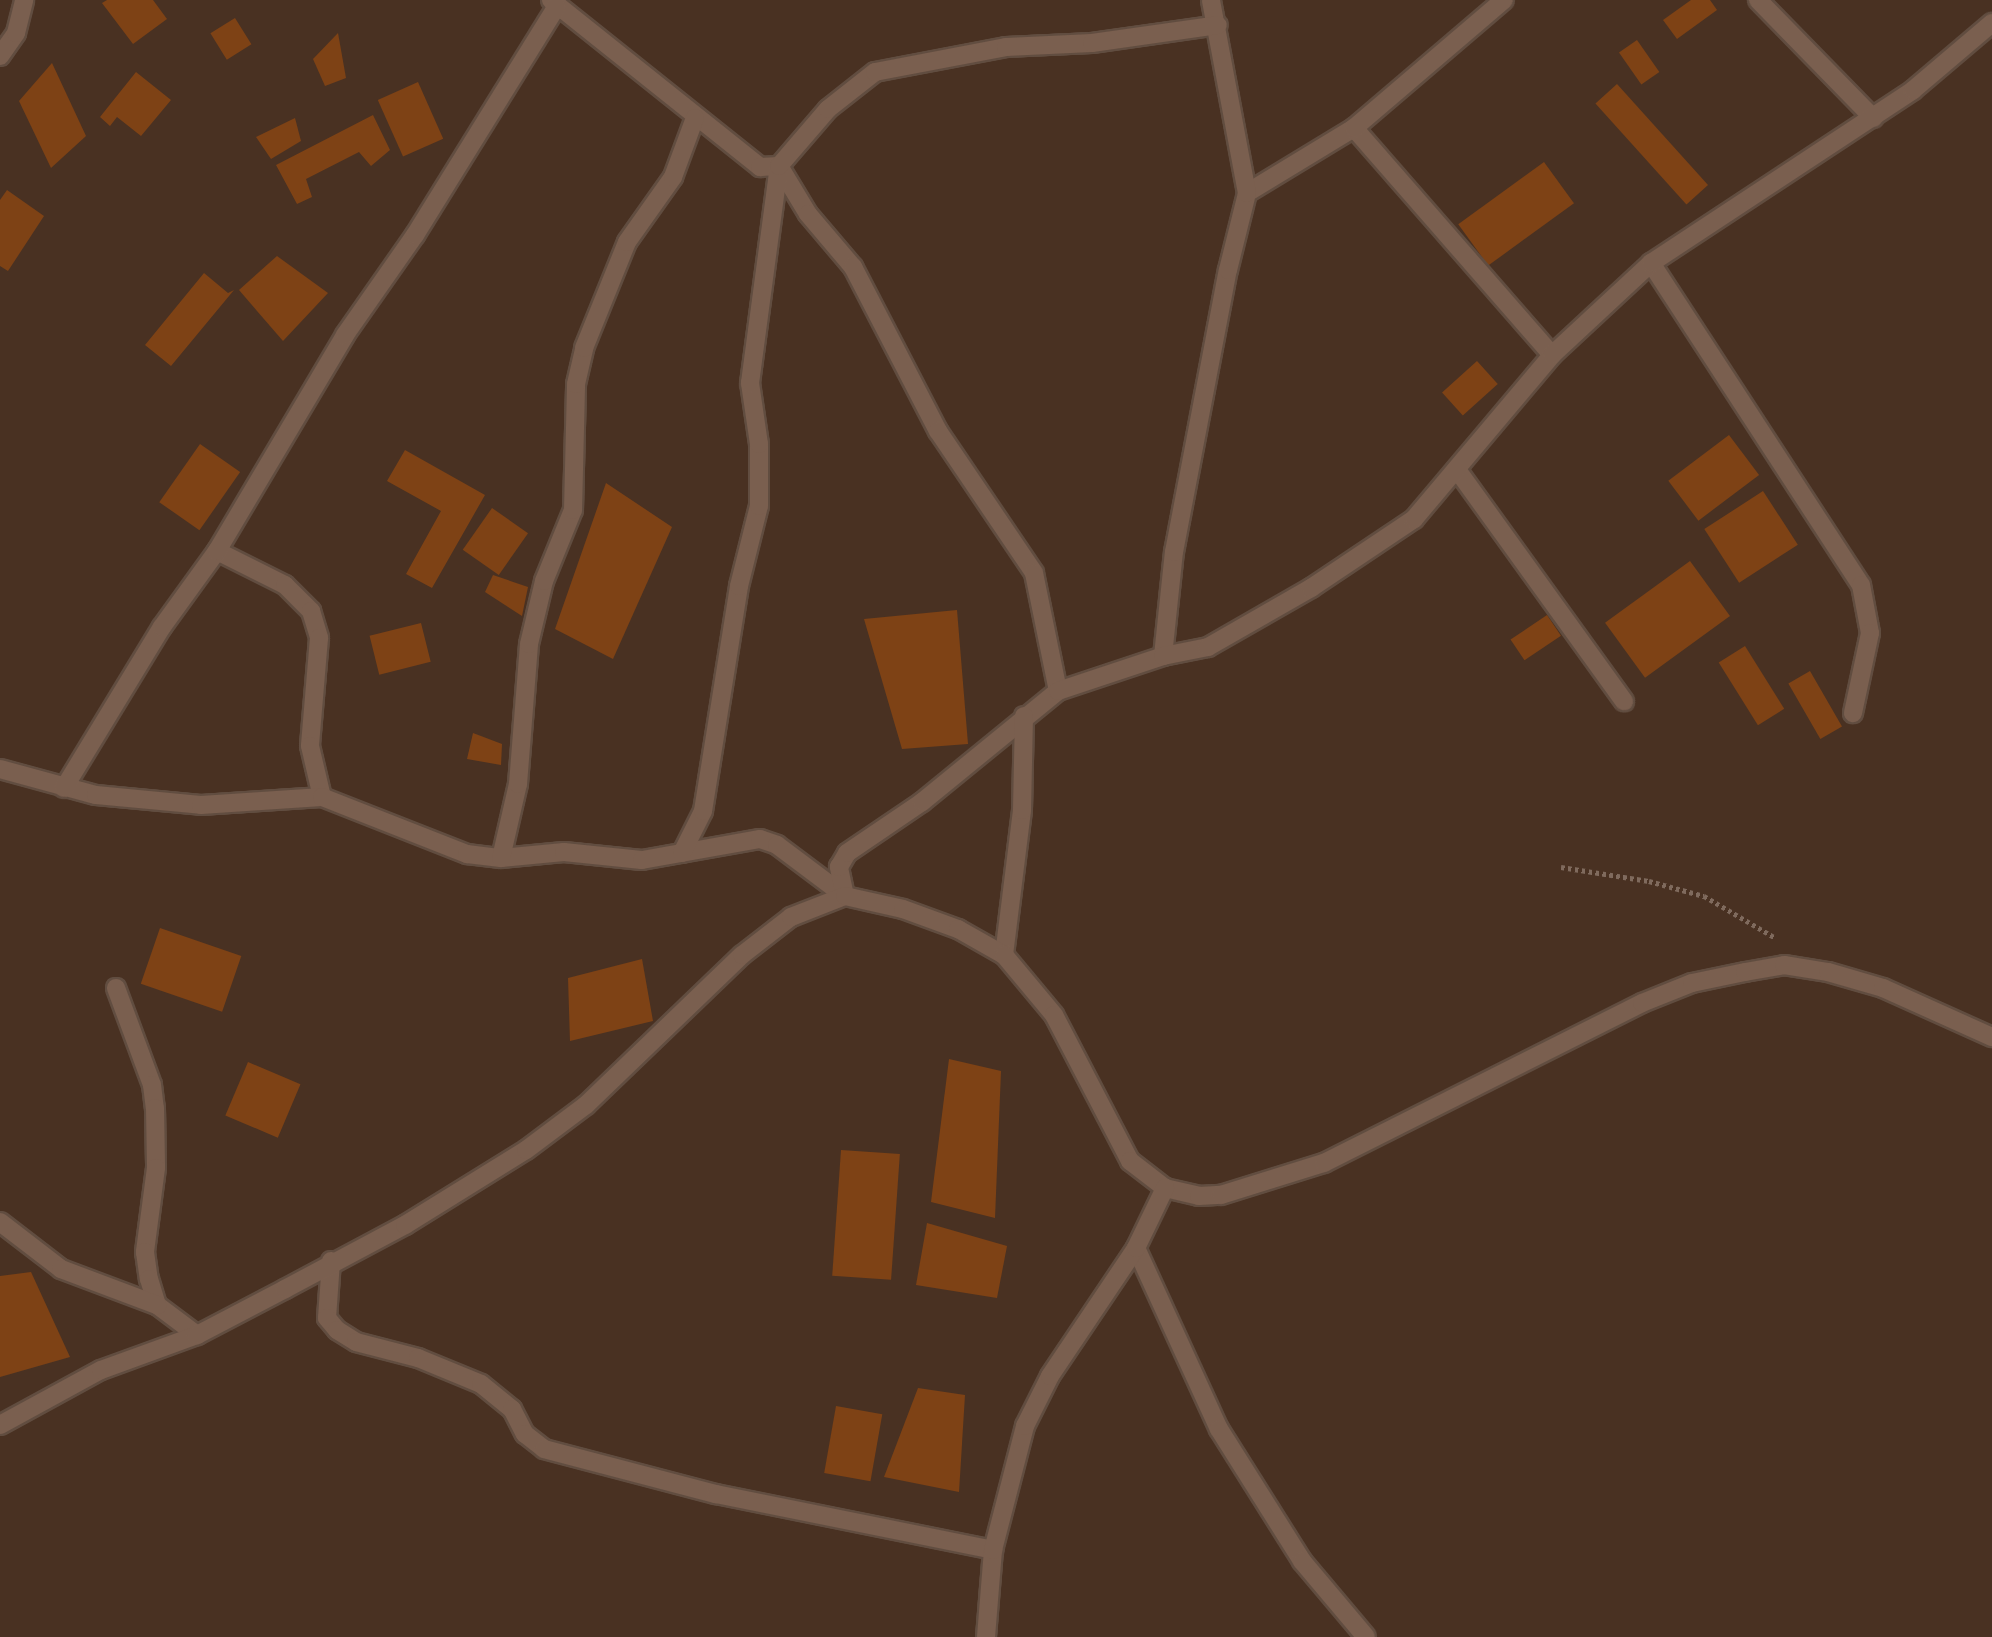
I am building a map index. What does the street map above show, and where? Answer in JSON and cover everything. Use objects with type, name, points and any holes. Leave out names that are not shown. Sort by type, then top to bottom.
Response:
[{"type":"street","points":[[0,56],[16,33],[24,0]]},
{"type":"street","points":[[1163,656],[1174,552],[1215,332],[1247,193],[1218,25],[1211,0]]},
{"type":"street","points":[[1247,193],[1354,128],[1504,0]]},
{"type":"street","points":[[1758,0],[1873,118]]},
{"type":"street","points":[[64,788],[162,626],[217,551],[345,335],[415,235],[554,3],[695,118],[760,167],[779,166]]},
{"type":"street","points":[[845,897],[839,867],[847,853],[922,802],[1024,716],[1058,691],[1163,656],[1209,647],[1311,588],[1414,519],[1458,471],[1552,355],[1651,263],[1873,118],[1992,23]]},
{"type":"street","points":[[682,853],[704,811],[739,586],[759,506],[759,444],[750,383],[779,166],[828,109],[875,72],[1006,47],[1092,43],[1218,25]]},
{"type":"street","points":[[501,858],[518,784],[529,643],[544,581],[573,510],[576,384],[584,348],[627,242],[673,177],[695,118]]},
{"type":"street","points":[[1354,128],[1552,355]]},
{"type":"street","points":[[779,166],[808,214],[865,284],[938,431],[1034,573],[1058,691]]},
{"type":"street","points":[[1651,263],[1861,585],[1870,633],[1853,713]]},
{"type":"street","points":[[1458,471],[1624,701]]},
{"type":"street","points":[[217,551],[285,585],[311,611],[319,638],[310,746],[322,797]]},
{"type":"street","points":[[1004,955],[1023,799],[1024,716]]},
{"type":"street","points":[[0,769],[64,788],[201,805],[322,797],[467,854],[501,858],[564,852],[642,860],[760,839],[778,845],[845,897],[903,909],[958,929],[1004,955],[1054,1015],[1130,1161],[1166,1188],[1221,1195],[1324,1163],[1642,1003],[1692,983],[1784,965],[1883,988],[1992,1037]]},
{"type":"street","points":[[0,1425],[101,1370],[197,1335],[331,1261],[405,1225],[556,1131],[742,955],[791,917],[845,897]]},
{"type":"street","points":[[116,988],[153,1097],[156,1168],[145,1252],[157,1305]]},
{"type":"street","points":[[986,1637],[993,1550],[1014,1460],[1037,1399],[1136,1248],[1166,1188]]},
{"type":"street","points":[[0,1222],[61,1269],[157,1305],[197,1335]]},
{"type":"street","points":[[1136,1248],[1219,1429],[1302,1561],[1366,1637]]},
{"type":"street","points":[[331,1261],[327,1318],[337,1330],[365,1345],[418,1358],[481,1384],[512,1409],[525,1434],[544,1449],[716,1494],[993,1550]]},
{"type":"path","points":[[1561,867],[1649,881],[1704,896],[1782,942]]},
{"type":"building","points":[[107,0],[153,0],[167,19],[133,44],[102,3]]},
{"type":"building","points":[[1691,0],[1710,0],[1717,10],[1677,39],[1663,20]]},
{"type":"building","points":[[235,18],[251,44],[227,60],[210,33]]},
{"type":"building","points":[[338,33],[346,78],[325,86],[313,59]]},
{"type":"building","points":[[1637,40],[1659,72],[1641,85],[1619,53]]},
{"type":"building","points":[[52,63],[86,136],[51,168],[19,101]]},
{"type":"building","points":[[136,72],[171,100],[141,136],[117,117],[110,126],[100,117]]},
{"type":"building","points":[[418,82],[443,139],[403,157],[378,100]]},
{"type":"building","points":[[1617,84],[1708,185],[1686,204],[1595,103]]},
{"type":"building","points":[[373,115],[390,150],[371,166],[359,152],[306,179],[312,197],[297,204],[276,165]]},
{"type":"building","points":[[295,118],[301,141],[271,159],[256,137]]},
{"type":"building","points":[[1544,162],[1574,203],[1488,266],[1458,224]]},
{"type":"building","points":[[7,190],[44,216],[8,271],[0,266],[0,200]]},
{"type":"building","points":[[277,256],[328,293],[283,341],[239,290]]},
{"type":"building","points":[[204,273],[228,293],[234,290],[171,366],[145,345]]},
{"type":"building","points":[[1477,361],[1498,384],[1463,415],[1442,392]]},
{"type":"building","points":[[1729,435],[1759,475],[1698,521],[1668,481]]},
{"type":"building","points":[[200,444],[240,472],[199,530],[159,502]]},
{"type":"building","points":[[405,450],[485,495],[432,588],[406,574],[441,511],[387,481]]},
{"type":"building","points":[[606,483],[672,527],[613,659],[555,629]]},
{"type":"building","points":[[1763,491],[1798,545],[1739,583],[1704,529]]},
{"type":"building","points":[[492,508],[528,533],[499,575],[463,550]]},
{"type":"building","points":[[1690,561],[1730,616],[1645,678],[1605,623]]},
{"type":"building","points":[[493,575],[528,587],[522,616],[485,592]]},
{"type":"building","points":[[957,610],[968,744],[902,749],[864,619]]},
{"type":"building","points":[[1547,615],[1561,636],[1525,660],[1511,640]]},
{"type":"building","points":[[421,623],[431,662],[379,675],[370,636]]},
{"type":"building","points":[[1745,646],[1784,709],[1758,725],[1719,662]]},
{"type":"building","points":[[1810,671],[1842,726],[1820,739],[1788,684]]},
{"type":"building","points":[[473,733],[502,744],[501,765],[467,759]]},
{"type":"building","points":[[160,928],[241,956],[222,1012],[141,984]]},
{"type":"building","points":[[642,959],[653,1021],[570,1041],[568,978]]},
{"type":"building","points":[[949,1059],[1001,1071],[995,1218],[931,1202]]},
{"type":"building","points":[[248,1062],[300,1084],[278,1138],[225,1115]]},
{"type":"building","points":[[841,1150],[900,1154],[891,1280],[832,1276]]},
{"type":"building","points":[[927,1223],[1007,1246],[997,1298],[916,1285]]},
{"type":"building","points":[[31,1272],[70,1357],[0,1377],[0,1276]]},
{"type":"building","points":[[918,1388],[965,1395],[959,1492],[884,1477]]},
{"type":"building","points":[[836,1406],[882,1414],[870,1481],[824,1473]]}]
